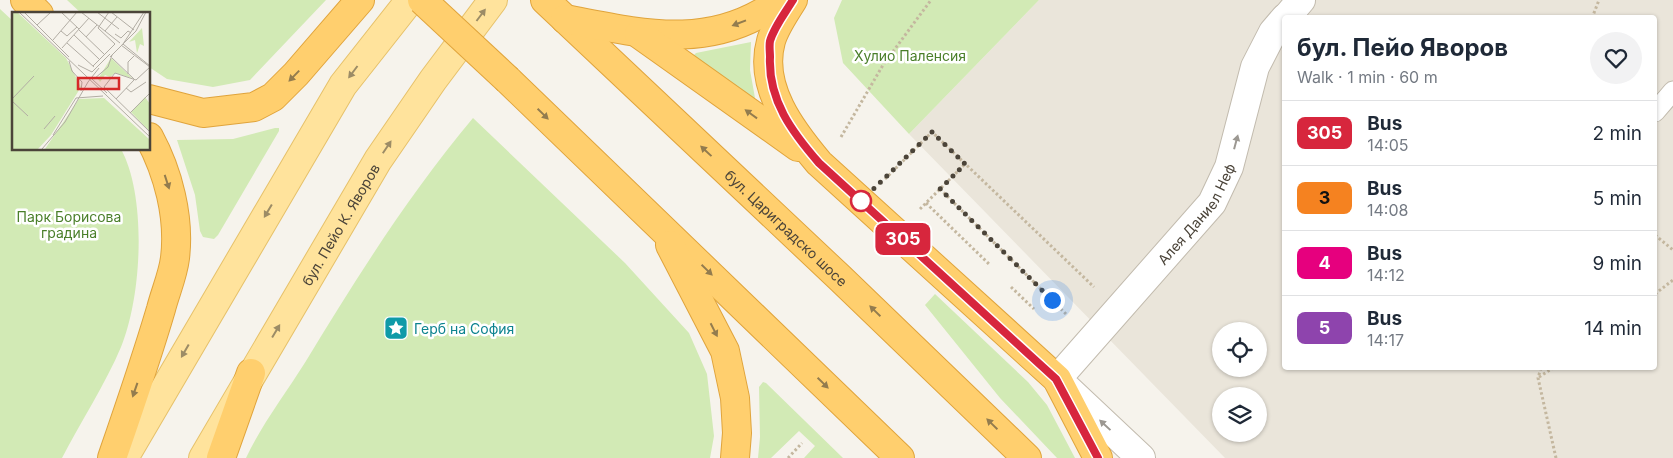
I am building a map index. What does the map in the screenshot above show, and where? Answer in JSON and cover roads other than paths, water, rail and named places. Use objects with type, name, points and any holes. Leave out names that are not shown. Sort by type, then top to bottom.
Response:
[{"type":"highway","points":[[25,0],[37,12]]},
{"type":"highway","points":[[150,99],[203,113],[254,107],[273,97],[296,74],[360,0]]},
{"type":"highway","points":[[422,0],[659,224],[900,458]]},
{"type":"highway","name":"бул. Цариградско шосе","points":[[545,0],[840,278],[1027,458]]},
{"type":"highway","points":[[565,19],[639,34],[683,36],[719,30],[769,9],[781,0]]},
{"type":"highway","points":[[793,0],[770,42],[772,86],[782,112],[795,136],[819,163],[1056,379],[1098,458]]},
{"type":"highway","points":[[639,34],[819,163]]},
{"type":"highway","points":[[112,458],[148,352],[175,259],[175,229],[171,193],[158,154],[150,139]]},
{"type":"highway","points":[[659,224],[725,350],[736,398],[737,433],[735,458]]},
{"type":"highway","points":[[220,458],[251,373]]},
{"type":"main road","points":[[124,458],[343,85],[410,0]]},
{"type":"main road","name":"бул. Пейо К. Яворов","points":[[203,458],[251,373],[378,160],[433,80],[492,0]]},
{"type":"street","name":"Алея Даниел Неф","points":[[1288,15],[1301,0]]},
{"type":"street","name":"Алея Даниел Неф","points":[[1056,379],[1212,203],[1229,167],[1255,67],[1273,32],[1282,22]]},
{"type":"street","points":[[1056,379],[1141,458]]},
{"type":"lane","points":[[1657,110],[1673,91]]},
{"type":"place","name":"Герб на София","points":[[396,328]]},
{"type":"park label","name":"Хулио Паленсия","points":[[910,55]]},
{"type":"park label","name":"Парк Борисова градина","points":[[69,224]]}]
